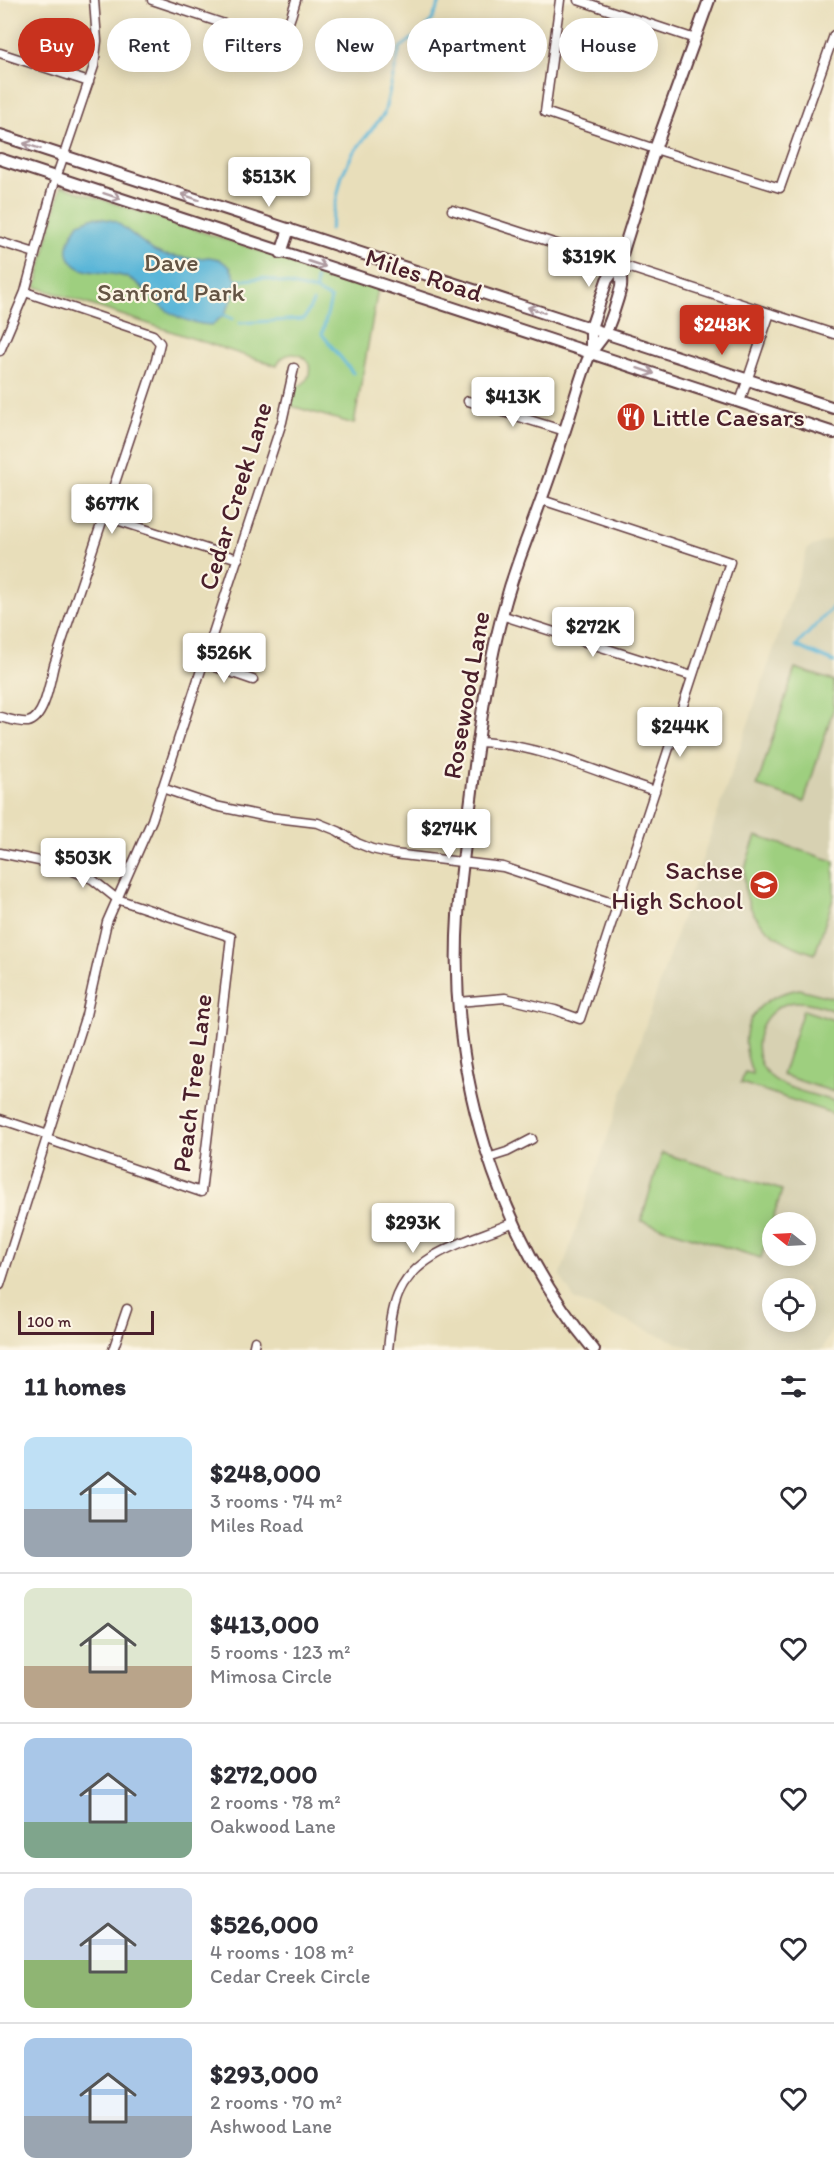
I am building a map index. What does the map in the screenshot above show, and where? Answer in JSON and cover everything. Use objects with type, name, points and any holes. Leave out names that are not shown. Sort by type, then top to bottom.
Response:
[{"type":"main road","name":"Rosewood Lane","points":[[591,352],[591,328],[607,280],[619,264],[655,149],[709,0]]},
{"type":"main road","name":"Miles Road","points":[[0,135],[834,408]]},
{"type":"main road","name":"Miles Road","points":[[0,159],[834,433]]},
{"type":"main road","points":[[281,253],[289,229]]},
{"type":"main road","name":"Rosewood Lane","points":[[594,1350],[574,1326],[536,1266],[513,1222],[488,1158],[473,1101],[463,1049],[458,1002],[458,917],[487,677],[501,615],[591,352],[605,333],[621,284],[619,264]]},
{"type":"street","points":[[0,351],[25,292],[57,178],[94,66],[97,41],[94,0]]},
{"type":"street","points":[[152,0],[270,39],[279,37],[285,31],[296,0]]},
{"type":"street","points":[[560,0],[545,112],[780,188],[834,35]]},
{"type":"street","points":[[578,0],[695,39]]},
{"type":"street","points":[[0,53],[89,82]]},
{"type":"street","points":[[452,210],[834,334]]},
{"type":"street","points":[[0,242],[35,253]]},
{"type":"street","points":[[0,717],[27,723],[34,720],[42,711],[54,665],[160,343],[153,335],[25,292]]},
{"type":"street","points":[[740,402],[770,314]]},
{"type":"street","name":"Cedar Creek Lane","points":[[0,1286],[86,1015],[107,922],[144,838],[162,788],[282,422],[294,368]]},
{"type":"street","points":[[468,400],[565,431]]},
{"type":"street","points":[[458,1002],[505,998],[580,1019],[730,562],[542,500]]},
{"type":"street","points":[[104,516],[238,559]]},
{"type":"street","points":[[501,615],[692,676]]},
{"type":"street","points":[[204,663],[253,680]]},
{"type":"street","points":[[478,742],[537,751],[656,791]]},
{"type":"street","points":[[162,788],[215,806],[268,817],[318,823],[372,849],[394,854],[503,867],[618,905]]},
{"type":"street","points":[[0,853],[59,865],[78,872],[109,891],[117,899]]},
{"type":"street","name":"Peach Tree Lane","points":[[47,1137],[201,1192],[231,937],[117,899]]},
{"type":"street","points":[[0,1119],[47,1137]]},
{"type":"street","points":[[488,1158],[532,1139]]},
{"type":"street","points":[[388,1350],[392,1316],[398,1294],[421,1264],[437,1253],[513,1222]]},
{"type":"street","points":[[113,1350],[127,1310]]},
{"type":"shaded area","name":"Sachse High School","points":[[834,538],[834,1326],[822,1350],[695,1350],[575,1300],[560,1276],[808,548]]},
{"type":"green space","name":"Dave Sanford Park","points":[[61,186],[378,289],[354,424],[291,406],[296,387],[303,384],[309,375],[309,364],[301,356],[287,355],[277,366],[36,287]]},
{"type":"green space","points":[[795,668],[834,681],[834,707],[804,802],[757,786]]},
{"type":"green space","points":[[756,836],[834,861],[834,896],[815,954],[787,943],[775,935],[764,926],[748,903],[745,872]]},
{"type":"green space","points":[[799,989],[834,998],[834,1011],[804,1002],[782,1006],[764,1021],[757,1043],[758,1055],[762,1066],[776,1081],[834,1101],[834,1114],[741,1083],[745,1072],[753,1074],[746,1043],[751,1018],[769,1000]]},
{"type":"green space","points":[[803,1010],[834,1020],[834,1092],[782,1075]]},
{"type":"green space","points":[[662,1153],[782,1190],[775,1212],[762,1212],[761,1258],[641,1221]]},
{"type":"water","points":[[94,217],[115,221],[154,251],[164,255],[193,259],[209,257],[219,259],[230,267],[236,279],[233,297],[224,315],[212,325],[195,323],[171,314],[131,279],[79,268],[68,254],[70,238],[79,223]]},
{"type":"waterway","points":[[330,229],[342,175],[353,153],[384,114],[400,48],[425,29],[441,0]]},
{"type":"waterway","points":[[235,281],[263,278],[316,291],[316,278]]},
{"type":"waterway","points":[[316,291],[331,299],[322,334],[353,373]]},
{"type":"waterway","points":[[240,323],[304,319],[313,302]]},
{"type":"waterway","points":[[224,315],[233,319]]},
{"type":"waterway","points":[[834,606],[796,646],[834,662]]},
{"type":"place","name":"Little Caesars","points":[[631,417]]},
{"type":"place","name":"Sachse High School","points":[[764,885]]}]
